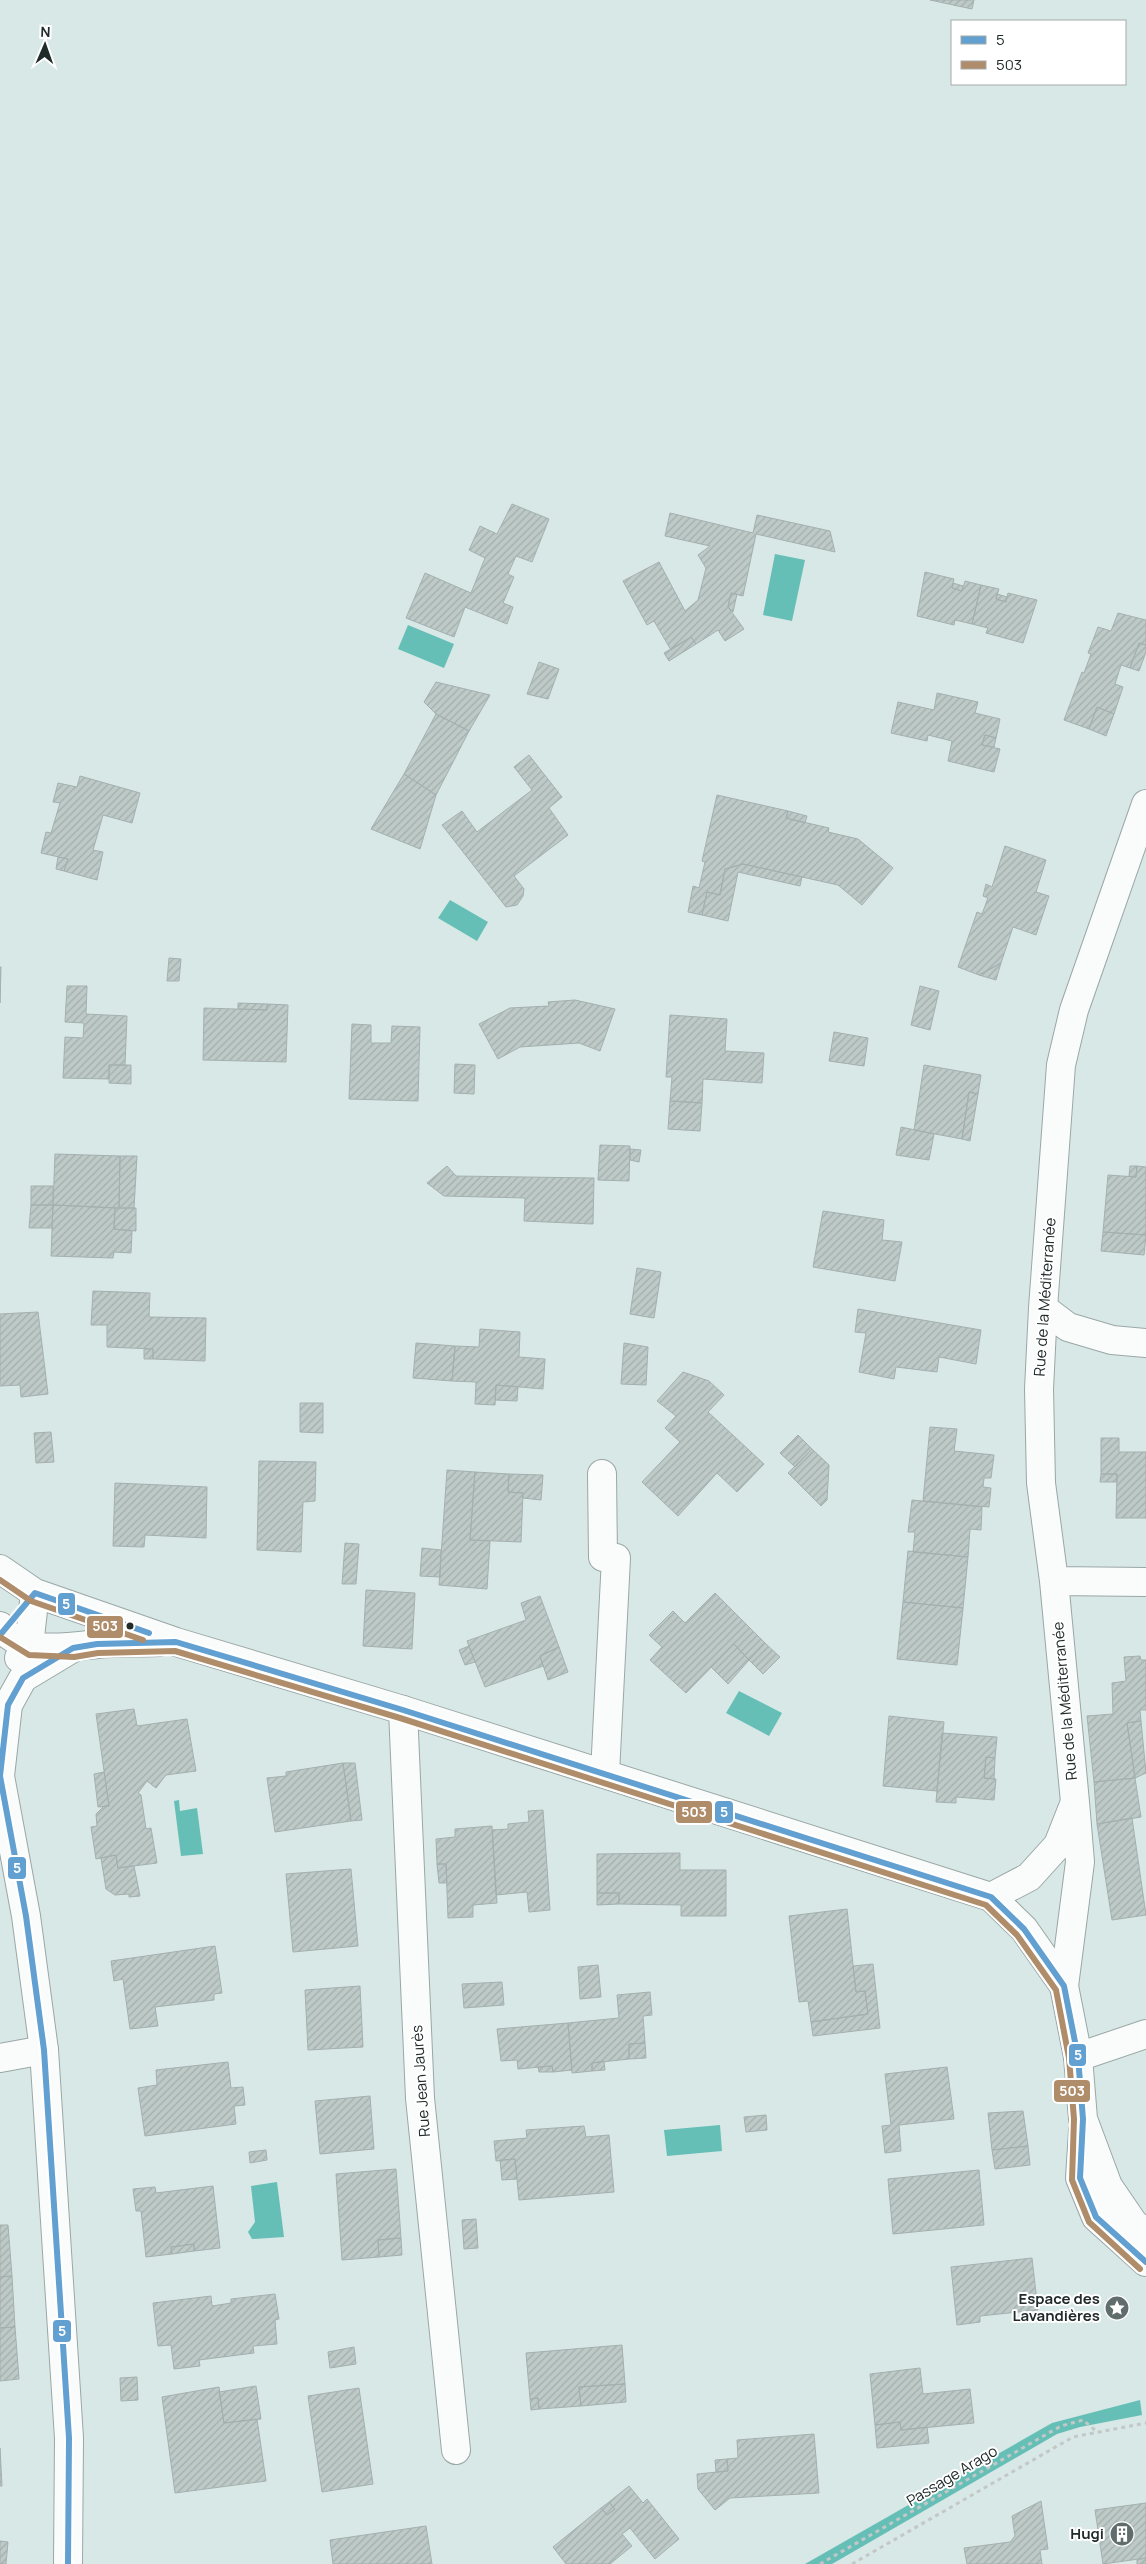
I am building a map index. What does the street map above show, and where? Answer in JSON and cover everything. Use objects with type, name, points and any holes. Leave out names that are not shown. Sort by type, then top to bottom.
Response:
[{"type":"main road","name":"Rue de la Méditerranée","points":[[1064,1986],[1080,1862],[1054,1581],[1041,1483],[1039,1389],[1044,1308],[1061,1066],[1074,1010],[1146,804]]},
{"type":"main road","points":[[1044,1308],[1068,1327],[1112,1340],[1146,1343]]},
{"type":"main road","points":[[602,1474],[603,1557],[616,1558],[604,1773]]},
{"type":"main road","points":[[0,1569],[35,1594],[176,1642],[403,1710],[991,1897],[1024,1929],[1064,1986],[1078,2057],[1083,2119],[1080,2178],[1096,2217],[1146,2262]]},
{"type":"main road","points":[[1054,1581],[1146,1582]]},
{"type":"main road","points":[[35,1594],[1,1630],[29,1646],[73,1648],[97,1644],[176,1642]]},
{"type":"main road","points":[[35,1594],[29,1646],[5,1675],[8,1705],[0,1776],[26,1916],[44,2050],[69,2438],[68,2564]]},
{"type":"main road","points":[[8,1705],[23,1678],[73,1648]]},
{"type":"main road","name":"Rue Jean Jaurès","points":[[403,1710],[420,2098],[456,2450]]},
{"type":"main road","name":"Rue de la Méditerranée","points":[[991,1897],[1029,1877],[1058,1844],[1075,1802]]},
{"type":"main road","points":[[1078,2057],[1146,2034]]},
{"type":"main road","points":[[0,2058],[44,2050]]},
{"type":"main road","points":[[1083,2119],[1108,2186],[1134,2224],[1146,2232]]},
{"type":"path","name":"Passage Arago","points":[[820,2564],[1061,2426],[1083,2420],[1096,2431]]},
{"type":"path","name":"Passage Arago","points":[[852,2564],[1073,2437],[1096,2431],[1146,2423]]},
{"type":"water","points":[[775,554],[805,560],[792,621],[763,615]]},
{"type":"water","points":[[408,625],[454,644],[444,668],[398,649]]},
{"type":"water","points":[[450,900],[488,922],[477,941],[438,918]]},
{"type":"water","points":[[739,1691],[782,1713],[769,1736],[726,1713]]},
{"type":"water","points":[[179,1800],[180,1811],[197,1808],[203,1854],[181,1856],[174,1801]]},
{"type":"water","points":[[720,2125],[722,2151],[667,2156],[664,2130]]},
{"type":"water","points":[[277,2182],[284,2237],[252,2239],[248,2232],[255,2222],[251,2186]]},
{"type":"water","points":[[1140,2400],[1142,2415],[1080,2427],[1057,2434],[832,2564],[805,2564],[1052,2423]]},
{"type":"building","points":[[930,0],[974,0],[972,9]]},
{"type":"building","points":[[512,504],[549,519],[532,562],[516,556],[508,574],[514,577],[503,603],[513,607],[507,624],[465,607],[454,637],[406,618],[425,573],[471,593],[485,558],[469,550],[480,526],[497,534]]},
{"type":"building","points":[[670,513],[753,533],[757,515],[830,531],[835,552],[756,534],[743,596],[731,593],[728,607],[744,629],[725,641],[718,630],[696,644],[691,637],[671,650],[654,621],[647,625],[623,581],[659,562],[685,611],[698,600],[706,568],[698,555],[710,546],[665,536]]},
{"type":"building","points":[[925,572],[954,579],[952,588],[962,591],[965,581],[981,585],[972,624],[955,620],[954,625],[917,616]]},
{"type":"building","points":[[953,583],[963,586],[962,591],[952,588]]},
{"type":"building","points":[[981,585],[999,589],[996,599],[1006,602],[1008,593],[1037,600],[1023,643],[986,633],[988,628],[972,624]]},
{"type":"building","points":[[731,593],[737,594],[733,612],[728,607]]},
{"type":"building","points":[[997,594],[1007,597],[1006,602],[996,599]]},
{"type":"building","points":[[1118,613],[1146,620],[1146,645],[1139,643],[1130,668],[1121,665],[1115,684],[1123,687],[1114,714],[1097,707],[1089,729],[1064,720],[1082,672],[1084,673],[1091,654],[1088,653],[1098,627],[1111,631]]},
{"type":"building","points":[[691,637],[696,644],[669,661],[664,653]]},
{"type":"building","points":[[1139,643],[1146,645],[1146,652],[1139,671],[1130,668]]},
{"type":"building","points":[[539,662],[559,669],[548,699],[527,694]]},
{"type":"building","points":[[436,682],[490,695],[469,731],[436,714],[424,702]]},
{"type":"building","points":[[937,693],[978,702],[975,713],[1000,719],[996,738],[985,735],[982,745],[1000,749],[994,772],[948,761],[952,741],[928,735],[927,741],[891,733],[898,702],[934,710]]},
{"type":"building","points":[[1097,707],[1114,714],[1106,736],[1089,729]]},
{"type":"building","points":[[436,714],[469,731],[436,795],[404,774]]},
{"type":"building","points":[[985,735],[996,738],[994,747],[982,745]]},
{"type":"building","points":[[529,755],[562,797],[549,808],[568,835],[514,876],[524,889],[523,896],[517,905],[506,907],[442,825],[462,811],[477,832],[532,790],[514,767]]},
{"type":"building","points":[[404,774],[436,795],[420,849],[371,829]]},
{"type":"building","points":[[80,776],[140,793],[132,823],[103,815],[93,850],[103,852],[97,880],[64,871],[68,859],[41,853],[46,832],[51,833],[60,803],[53,802],[58,783],[77,787]]},
{"type":"building","points":[[717,795],[788,811],[786,818],[829,828],[828,832],[858,839],[893,868],[862,905],[838,885],[743,864],[725,869],[720,895],[707,892],[702,915],[688,912],[693,886],[699,888],[705,862],[702,861]]},
{"type":"building","points":[[788,811],[807,816],[805,823],[786,818]]},
{"type":"building","points":[[1005,846],[1046,860],[1036,892],[1049,896],[1036,935],[1013,927],[1001,963],[979,975],[958,967],[977,912],[982,914],[988,898],[983,896],[986,884],[992,887]]},
{"type":"building","points":[[58,857],[68,859],[64,871],[56,869]]},
{"type":"building","points":[[743,864],[802,877],[800,886],[738,872],[728,921],[702,915],[707,892],[720,895],[725,869]]},
{"type":"building","points":[[169,958],[181,959],[179,981],[167,981]]},
{"type":"building","points":[[1001,963],[996,980],[979,975]]},
{"type":"building","points":[[0,967],[1,967],[0,1003]]},
{"type":"building","points":[[67,986],[87,986],[86,1014],[127,1016],[125,1065],[109,1065],[109,1079],[63,1078],[65,1037],[83,1038],[84,1023],[65,1022]]},
{"type":"building","points":[[920,986],[939,991],[930,1030],[911,1025]]},
{"type":"building","points":[[575,1000],[615,1009],[600,1051],[579,1043],[520,1047],[498,1059],[479,1024],[510,1008],[549,1006],[548,1002]]},
{"type":"building","points":[[238,1003],[267,1004],[267,1010],[238,1009]]},
{"type":"building","points":[[267,1004],[288,1005],[286,1062],[203,1060],[204,1008],[267,1010]]},
{"type":"building","points":[[670,1015],[727,1019],[725,1051],[764,1053],[762,1083],[703,1079],[702,1103],[670,1101],[672,1077],[666,1077]]},
{"type":"building","points":[[352,1024],[371,1025],[371,1043],[391,1043],[392,1026],[420,1027],[418,1101],[349,1099]]},
{"type":"building","points":[[834,1032],[868,1038],[864,1066],[829,1061]]},
{"type":"building","points":[[455,1064],[475,1065],[474,1094],[454,1093]]},
{"type":"building","points":[[109,1065],[131,1065],[131,1084],[109,1083]]},
{"type":"building","points":[[924,1065],[981,1075],[978,1094],[969,1092],[962,1139],[914,1130]]},
{"type":"building","points":[[969,1092],[978,1094],[970,1141],[962,1139]]},
{"type":"building","points":[[670,1101],[702,1103],[700,1131],[668,1129]]},
{"type":"building","points":[[901,1127],[934,1134],[929,1160],[896,1155]]},
{"type":"building","points":[[600,1145],[630,1146],[629,1181],[598,1180]]},
{"type":"building","points":[[630,1149],[641,1150],[639,1162],[630,1160]]},
{"type":"building","points":[[55,1154],[120,1156],[119,1208],[53,1205]]},
{"type":"building","points":[[120,1156],[137,1156],[134,1208],[119,1208]]},
{"type":"building","points":[[447,1166],[456,1176],[594,1178],[593,1224],[524,1221],[525,1198],[444,1196],[427,1183]]},
{"type":"building","points":[[1130,1166],[1137,1166],[1136,1177],[1129,1176]]},
{"type":"building","points":[[1137,1166],[1146,1167],[1146,1235],[1103,1232],[1108,1175],[1136,1177]]},
{"type":"building","points":[[31,1186],[53,1186],[53,1205],[31,1205]]},
{"type":"building","points":[[31,1205],[53,1205],[52,1228],[29,1228]]},
{"type":"building","points":[[53,1205],[115,1208],[114,1229],[132,1231],[131,1253],[114,1252],[113,1258],[51,1256]]},
{"type":"building","points":[[115,1208],[136,1208],[136,1231],[114,1229]]},
{"type":"building","points":[[823,1211],[884,1220],[882,1240],[902,1242],[895,1281],[813,1267]]},
{"type":"building","points":[[1103,1232],[1146,1235],[1144,1255],[1101,1251]]},
{"type":"building","points":[[637,1268],[661,1272],[654,1318],[630,1314]]},
{"type":"building","points":[[93,1291],[150,1293],[149,1317],[206,1318],[205,1361],[153,1359],[153,1349],[107,1347],[107,1325],[91,1325]]},
{"type":"building","points":[[858,1309],[981,1330],[976,1364],[939,1357],[937,1372],[896,1367],[894,1379],[859,1372],[866,1333],[855,1332]]},
{"type":"building","points":[[38,1312],[48,1394],[21,1397],[20,1385],[0,1386],[0,1314]]},
{"type":"building","points":[[480,1329],[520,1332],[519,1357],[545,1359],[543,1389],[496,1385],[495,1405],[475,1404],[476,1382],[452,1381],[455,1346],[479,1347]]},
{"type":"building","points":[[416,1343],[455,1346],[452,1381],[413,1378]]},
{"type":"building","points":[[624,1343],[648,1347],[646,1385],[621,1384]]},
{"type":"building","points":[[144,1349],[153,1349],[153,1359],[144,1359]]},
{"type":"building","points":[[683,1372],[709,1381],[724,1395],[708,1412],[764,1464],[737,1492],[717,1473],[678,1516],[642,1482],[680,1442],[665,1428],[676,1416],[657,1401]]},
{"type":"building","points":[[496,1385],[518,1387],[517,1401],[495,1400]]},
{"type":"building","points":[[300,1403],[323,1403],[323,1433],[300,1432]]},
{"type":"building","points":[[930,1427],[957,1429],[954,1451],[994,1455],[991,1478],[984,1478],[983,1487],[991,1488],[989,1507],[923,1501]]},
{"type":"building","points":[[51,1432],[54,1462],[36,1463],[34,1433]]},
{"type":"building","points":[[798,1435],[812,1449],[795,1467],[780,1453]]},
{"type":"building","points":[[1101,1438],[1119,1438],[1119,1452],[1146,1452],[1146,1518],[1116,1518],[1117,1474],[1101,1474]]},
{"type":"building","points":[[812,1449],[829,1465],[827,1500],[821,1506],[788,1473]]},
{"type":"building","points":[[259,1461],[316,1462],[315,1501],[303,1502],[301,1552],[257,1550]]},
{"type":"building","points":[[447,1470],[475,1472],[470,1540],[490,1541],[487,1589],[439,1585]]},
{"type":"building","points":[[475,1472],[509,1474],[508,1492],[523,1493],[521,1542],[470,1540]]},
{"type":"building","points":[[509,1474],[543,1475],[541,1500],[523,1498],[523,1493],[508,1492]]},
{"type":"building","points":[[1101,1474],[1117,1474],[1117,1482],[1100,1482]]},
{"type":"building","points":[[115,1483],[207,1487],[206,1538],[145,1535],[144,1547],[113,1546]]},
{"type":"building","points":[[912,1500],[982,1507],[981,1530],[970,1529],[968,1557],[913,1552],[915,1532],[908,1532]]},
{"type":"building","points":[[345,1543],[359,1544],[356,1584],[342,1584]]},
{"type":"building","points":[[422,1548],[441,1550],[440,1577],[420,1576]]},
{"type":"building","points":[[908,1551],[968,1557],[963,1608],[903,1602]]},
{"type":"building","points":[[366,1590],[415,1593],[412,1649],[363,1646]]},
{"type":"building","points":[[715,1593],[765,1643],[749,1660],[734,1644],[686,1693],[650,1660],[662,1647],[649,1635],[673,1611],[685,1623]]},
{"type":"building","points":[[540,1596],[559,1647],[540,1656],[543,1666],[485,1687],[467,1641],[526,1620],[521,1603]]},
{"type":"building","points":[[903,1602],[963,1608],[957,1665],[897,1659]]},
{"type":"building","points":[[765,1643],[780,1657],[763,1674],[749,1660]]},
{"type":"building","points":[[734,1644],[749,1660],[728,1684],[711,1667]]},
{"type":"building","points":[[469,1646],[475,1662],[465,1665],[459,1650]]},
{"type":"building","points":[[559,1647],[568,1672],[548,1680],[540,1656]]},
{"type":"building","points":[[1140,1656],[1141,1660],[1146,1660],[1146,1710],[1140,1710],[1141,1721],[1127,1723],[1135,1778],[1094,1782],[1087,1716],[1113,1714],[1112,1683],[1126,1681],[1124,1657]]},
{"type":"building","points":[[134,1709],[137,1726],[187,1719],[196,1771],[166,1775],[156,1788],[147,1781],[138,1793],[141,1795],[146,1829],[151,1828],[157,1863],[118,1868],[116,1855],[96,1859],[91,1827],[97,1826],[96,1814],[104,1806],[109,1806],[96,1714]]},
{"type":"building","points":[[889,1716],[944,1722],[937,1791],[883,1786]]},
{"type":"building","points":[[1141,1721],[1146,1773],[1135,1778],[1127,1723]]},
{"type":"building","points":[[942,1733],[997,1737],[995,1758],[986,1757],[984,1778],[996,1779],[994,1800],[956,1797],[956,1803],[936,1802]]},
{"type":"building","points":[[986,1757],[995,1758],[994,1779],[984,1778]]},
{"type":"building","points":[[343,1763],[355,1763],[362,1820],[351,1821]]},
{"type":"building","points":[[343,1763],[351,1821],[275,1832],[267,1778],[286,1776],[286,1772]]},
{"type":"building","points":[[104,1772],[109,1806],[98,1807],[94,1774]]},
{"type":"building","points":[[1135,1778],[1141,1817],[1097,1824],[1094,1782]]},
{"type":"building","points":[[543,1810],[550,1910],[529,1912],[527,1892],[496,1895],[492,1830],[508,1829],[508,1824],[529,1822],[528,1811]]},
{"type":"building","points":[[1132,1818],[1146,1915],[1112,1920],[1097,1824]]},
{"type":"building","points":[[492,1826],[497,1903],[473,1905],[473,1917],[448,1918],[446,1864],[437,1864],[436,1839],[455,1837],[455,1829]]},
{"type":"building","points":[[680,1853],[680,1870],[726,1870],[726,1916],[681,1916],[681,1905],[619,1904],[619,1893],[597,1893],[597,1854]]},
{"type":"building","points":[[116,1855],[118,1868],[134,1866],[140,1896],[129,1897],[129,1894],[115,1895],[106,1889],[101,1858]]},
{"type":"building","points":[[437,1864],[446,1864],[447,1883],[439,1883]]},
{"type":"building","points":[[351,1869],[358,1946],[293,1952],[286,1874]]},
{"type":"building","points":[[597,1893],[619,1893],[619,1904],[597,1905]]},
{"type":"building","points":[[847,1909],[856,1992],[865,1991],[868,2014],[811,2022],[808,2001],[799,2002],[789,1916]]},
{"type":"building","points":[[215,1946],[222,1993],[214,1994],[214,2000],[155,2007],[158,2026],[130,2029],[123,1979],[114,1981],[111,1961]]},
{"type":"building","points":[[873,1964],[880,2028],[813,2036],[811,2022],[868,2014],[865,1991],[856,1992],[853,1966]]},
{"type":"building","points":[[598,1965],[601,1997],[580,1999],[578,1967]]},
{"type":"building","points":[[502,1982],[504,2005],[464,2008],[462,1984]]},
{"type":"building","points":[[360,1986],[363,2047],[308,2050],[305,1990]]},
{"type":"building","points":[[650,1992],[652,2015],[643,2016],[645,2043],[629,2044],[629,2059],[592,2063],[592,2071],[572,2073],[568,2023],[619,2018],[617,1995]]},
{"type":"building","points":[[568,2023],[572,2070],[553,2072],[552,2066],[518,2069],[517,2060],[501,2061],[497,2029]]},
{"type":"building","points":[[645,2043],[646,2058],[629,2059],[629,2044]]},
{"type":"building","points":[[604,2061],[605,2070],[592,2071],[592,2063]]},
{"type":"building","points":[[228,2062],[231,2088],[243,2087],[245,2105],[234,2106],[236,2124],[145,2136],[138,2088],[157,2085],[156,2070]]},
{"type":"building","points":[[552,2066],[553,2072],[539,2072],[538,2067]]},
{"type":"building","points":[[947,2067],[954,2119],[899,2125],[901,2151],[885,2153],[882,2126],[891,2125],[885,2074]]},
{"type":"building","points":[[370,2096],[374,2149],[320,2154],[315,2101]]},
{"type":"building","points":[[1023,2111],[1028,2146],[992,2150],[988,2113]]},
{"type":"building","points":[[766,2115],[767,2130],[746,2132],[744,2117]]},
{"type":"building","points":[[584,2126],[586,2137],[609,2135],[614,2192],[519,2200],[515,2159],[496,2161],[494,2141],[527,2138],[526,2130]]},
{"type":"building","points":[[1028,2146],[1030,2165],[995,2169],[992,2150]]},
{"type":"building","points":[[266,2150],[267,2160],[250,2163],[249,2152]]},
{"type":"building","points":[[515,2159],[517,2179],[502,2180],[500,2160]]},
{"type":"building","points":[[396,2169],[401,2238],[378,2240],[379,2257],[342,2260],[336,2174]]},
{"type":"building","points":[[979,2170],[984,2225],[893,2234],[888,2179]]},
{"type":"building","points":[[213,2186],[220,2248],[194,2251],[194,2244],[171,2247],[172,2254],[146,2257],[141,2211],[136,2211],[133,2189],[155,2187],[156,2193]]},
{"type":"building","points":[[476,2219],[478,2248],[464,2249],[462,2220]]},
{"type":"building","points":[[0,2225],[8,2225],[12,2276],[0,2277]]},
{"type":"building","points":[[401,2238],[402,2255],[379,2257],[378,2240]]},
{"type":"building","points":[[194,2244],[194,2251],[172,2254],[171,2247]]},
{"type":"building","points":[[1032,2258],[1038,2310],[980,2316],[980,2322],[957,2325],[951,2267]]},
{"type":"building","points":[[12,2276],[15,2327],[0,2328],[0,2277]]},
{"type":"building","points":[[275,2294],[279,2319],[275,2320],[277,2344],[253,2346],[254,2353],[199,2360],[200,2366],[174,2369],[171,2345],[158,2346],[153,2303],[211,2296],[212,2306],[231,2303],[231,2299]]},
{"type":"building","points":[[15,2327],[19,2379],[0,2381],[0,2328]]},
{"type":"building","points":[[622,2345],[625,2384],[579,2387],[581,2406],[539,2409],[538,2398],[530,2399],[526,2353]]},
{"type":"building","points":[[354,2347],[356,2364],[330,2368],[328,2352]]},
{"type":"building","points":[[920,2368],[923,2394],[970,2389],[974,2423],[901,2430],[900,2422],[875,2425],[870,2374]]},
{"type":"building","points":[[137,2377],[138,2400],[121,2401],[120,2378]]},
{"type":"building","points":[[625,2384],[626,2402],[581,2406],[579,2387]]},
{"type":"building","points":[[256,2386],[261,2419],[224,2423],[219,2392]]},
{"type":"building","points":[[219,2387],[224,2423],[257,2419],[266,2481],[175,2493],[162,2397]]},
{"type":"building","points":[[359,2388],[373,2484],[322,2492],[308,2396]]},
{"type":"building","points":[[538,2398],[539,2409],[531,2410],[530,2399]]},
{"type":"building","points":[[900,2422],[901,2430],[927,2427],[929,2443],[877,2448],[875,2425]]},
{"type":"building","points":[[814,2434],[819,2493],[730,2498],[715,2510],[698,2489],[697,2474],[728,2471],[727,2459],[738,2458],[737,2440]]},
{"type":"building","points":[[0,2448],[2,2486],[0,2486]]},
{"type":"building","points":[[727,2459],[728,2471],[716,2472],[715,2460]]},
{"type":"building","points":[[629,2486],[643,2503],[647,2499],[679,2539],[655,2559],[630,2528],[622,2534],[632,2546],[610,2564],[566,2564],[553,2547],[601,2508],[607,2515],[615,2509],[609,2502]]},
{"type":"building","points":[[1041,2501],[1048,2549],[1040,2550],[1042,2564],[967,2564],[964,2548],[1010,2542],[1015,2536],[1012,2516]]},
{"type":"building","points":[[609,2502],[615,2509],[607,2515],[601,2508]]},
{"type":"building","name":"Hugi","points":[[1146,2503],[1146,2558],[1103,2564],[1095,2510]]},
{"type":"building","points":[[426,2526],[432,2564],[333,2564],[330,2540]]},
{"type":"building","points":[[0,2541],[8,2542],[6,2564],[0,2564]]},
{"type":"building","points":[[1146,2558],[1146,2564],[1137,2564],[1137,2560]]},
{"type":"transit line","name":"503","points":[[0,1580],[31,1601],[143,1640]]},
{"type":"transit line","name":"5","points":[[0,1635],[35,1593],[149,1633]]},
{"type":"transit line","name":"503","points":[[0,1637],[29,1655],[74,1657],[98,1653],[175,1651],[400,1718],[986,1905],[1017,1935],[1056,1990],[1069,2058],[1074,2119],[1072,2180],[1089,2222],[1140,2269]]},
{"type":"transit line","name":"5","points":[[68,2564],[69,2438],[44,2050],[26,1916],[0,1776],[8,1705],[23,1678],[73,1648],[97,1644],[176,1642],[403,1710],[991,1897],[1024,1929],[1064,1986],[1078,2057],[1083,2119],[1080,2178],[1096,2217],[1146,2262]]},
{"type":"place","name":"Espace des Lavandières","points":[[1117,2308]]},
{"type":"place","name":"Hugi","points":[[1122,2534]]}]
